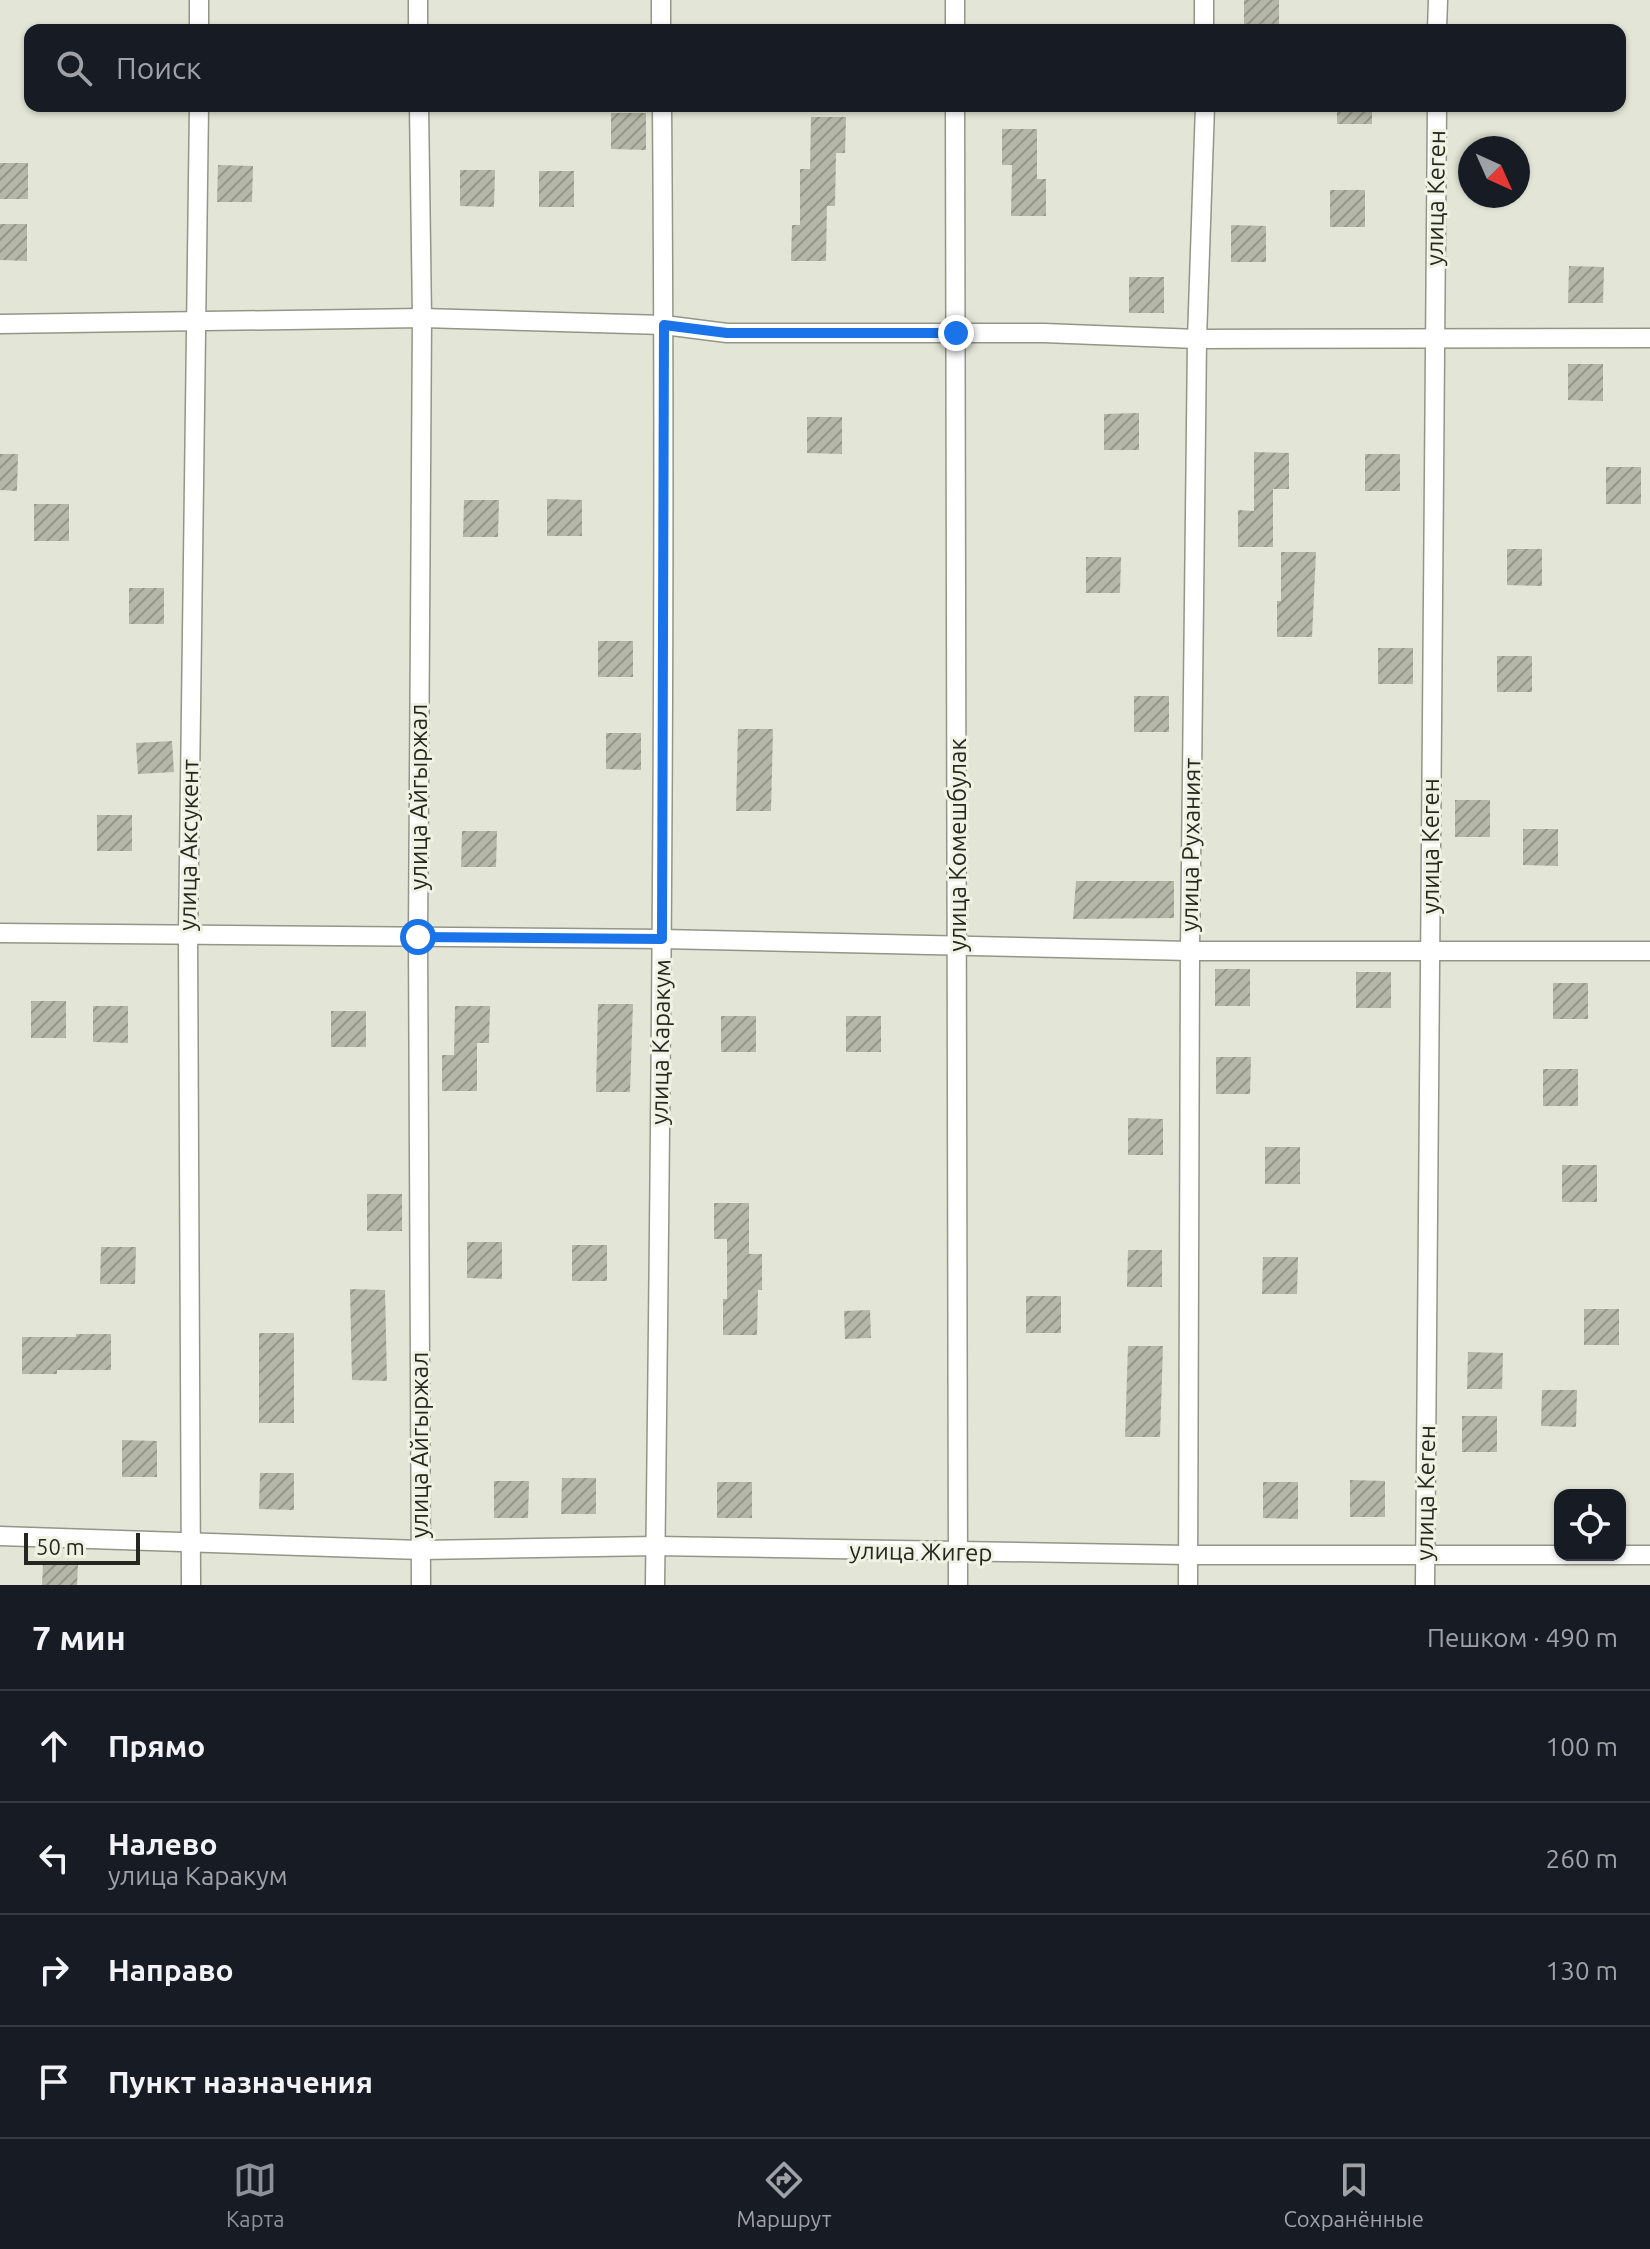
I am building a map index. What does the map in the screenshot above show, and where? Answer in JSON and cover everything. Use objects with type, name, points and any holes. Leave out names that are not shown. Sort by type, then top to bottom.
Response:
[{"type":"street","points":[[199,0],[199,24]]},
{"type":"street","points":[[418,0],[418,24]]},
{"type":"street","points":[[661,0],[661,24]]},
{"type":"street","points":[[955,0],[955,24]]},
{"type":"street","points":[[1204,0],[1204,24]]},
{"type":"street","points":[[1437,24],[1438,0]]},
{"type":"street","name":"улица Аксукент","points":[[191,1585],[188,936],[199,112]]},
{"type":"street","name":"улица Айгыржал","points":[[419,112],[422,318],[418,937],[421,1585]]},
{"type":"street","name":"улица Каракум","points":[[655,1585],[662,939],[662,112]]},
{"type":"street","name":"улица Комешбулак","points":[[955,112],[958,1585]]},
{"type":"street","name":"улица Руханият","points":[[1188,1585],[1190,951],[1197,339],[1205,112]]},
{"type":"street","name":"улица Кеген","points":[[1425,1585],[1437,112]]},
{"type":"street","points":[[0,324],[422,318],[664,325],[727,333],[1044,333],[1197,339],[1650,338]]},
{"type":"street","points":[[0,933],[662,939],[1190,951],[1650,951]]},
{"type":"street","name":"улица Жигер","points":[[0,1536],[421,1550],[656,1546],[959,1553],[1425,1557],[1650,1555]]},
{"type":"building","points":[[1244,0],[1279,0],[1279,24],[1244,24]]},
{"type":"building","points":[[1337,112],[1372,112],[1372,124],[1337,124]]},
{"type":"building","points":[[611,113],[646,113],[646,150],[611,149]]},
{"type":"building","points":[[811,117],[846,117],[845,153],[836,153],[835,206],[827,206],[826,261],[791,261],[792,225],[800,225],[800,169],[810,169]]},
{"type":"building","points":[[1002,129],[1037,129],[1037,179],[1046,179],[1046,216],[1011,216],[1012,165],[1002,165]]},
{"type":"building","points":[[0,163],[28,163],[28,199],[0,199]]},
{"type":"building","points":[[218,165],[253,166],[252,202],[217,202]]},
{"type":"building","points":[[460,170],[495,170],[494,207],[460,206]]},
{"type":"building","points":[[539,171],[574,171],[574,207],[539,207]]},
{"type":"building","points":[[1330,190],[1365,190],[1365,227],[1330,227]]},
{"type":"building","points":[[0,224],[27,224],[27,261],[0,260]]},
{"type":"building","points":[[1231,225],[1266,226],[1266,262],[1231,262]]},
{"type":"building","points":[[1569,266],[1604,267],[1603,303],[1568,303]]},
{"type":"building","points":[[1129,277],[1164,277],[1164,313],[1129,313]]},
{"type":"building","points":[[1568,364],[1603,364],[1603,401],[1568,400]]},
{"type":"building","points":[[1139,413],[1139,450],[1104,450],[1104,414]]},
{"type":"building","points":[[807,417],[842,417],[842,454],[807,453]]},
{"type":"building","points":[[1254,452],[1289,453],[1289,489],[1273,489],[1273,547],[1238,547],[1238,510],[1254,511]]},
{"type":"building","points":[[0,454],[18,454],[17,491],[0,490]]},
{"type":"building","points":[[1365,454],[1400,454],[1400,491],[1365,491]]},
{"type":"building","points":[[1606,467],[1641,467],[1641,504],[1606,504]]},
{"type":"building","points":[[547,499],[582,500],[582,536],[547,536]]},
{"type":"building","points":[[464,500],[499,500],[498,537],[463,537]]},
{"type":"building","points":[[34,504],[69,504],[69,541],[34,541]]},
{"type":"building","points":[[1507,549],[1542,549],[1542,586],[1507,585]]},
{"type":"building","points":[[1281,552],[1316,552],[1312,637],[1277,637]]},
{"type":"building","points":[[1086,557],[1121,557],[1120,593],[1086,593]]},
{"type":"building","points":[[129,588],[164,588],[164,624],[129,624]]},
{"type":"building","points":[[598,641],[633,641],[633,677],[598,677]]},
{"type":"building","points":[[1378,648],[1413,648],[1413,684],[1378,684]]},
{"type":"building","points":[[1497,656],[1532,656],[1532,692],[1497,692]]},
{"type":"building","points":[[1134,696],[1169,696],[1169,732],[1134,732]]},
{"type":"building","points":[[738,729],[773,729],[771,811],[736,811]]},
{"type":"building","points":[[606,733],[641,733],[641,770],[606,769]]},
{"type":"building","points":[[172,741],[174,772],[138,774],[136,743]]},
{"type":"building","points":[[1455,800],[1490,800],[1490,837],[1455,837]]},
{"type":"building","points":[[97,815],[132,815],[132,851],[97,851]]},
{"type":"building","points":[[1523,829],[1558,829],[1558,866],[1523,865]]},
{"type":"building","points":[[462,831],[497,831],[496,867],[461,867]]},
{"type":"building","points":[[1076,881],[1174,881],[1174,918],[1073,919]]},
{"type":"building","points":[[1215,969],[1250,969],[1250,1006],[1215,1006]]},
{"type":"building","points":[[1356,972],[1391,972],[1391,1008],[1356,1008]]},
{"type":"building","points":[[1553,983],[1588,983],[1588,1019],[1553,1019]]},
{"type":"building","points":[[31,1001],[66,1001],[66,1038],[31,1038]]},
{"type":"building","points":[[598,1004],[633,1004],[630,1092],[596,1092]]},
{"type":"building","points":[[93,1006],[128,1006],[128,1043],[93,1042]]},
{"type":"building","points":[[455,1006],[490,1006],[489,1043],[477,1043],[477,1091],[442,1091],[442,1055],[454,1055]]},
{"type":"building","points":[[331,1011],[366,1011],[366,1047],[331,1047]]},
{"type":"building","points":[[721,1016],[756,1016],[756,1052],[721,1052]]},
{"type":"building","points":[[846,1016],[881,1016],[881,1052],[846,1052]]},
{"type":"building","points":[[1216,1057],[1251,1057],[1250,1094],[1216,1094]]},
{"type":"building","points":[[1543,1069],[1578,1069],[1578,1106],[1543,1106]]},
{"type":"building","points":[[1128,1118],[1163,1119],[1163,1155],[1128,1155]]},
{"type":"building","points":[[1265,1147],[1300,1147],[1300,1184],[1265,1184]]},
{"type":"building","points":[[1562,1165],[1597,1165],[1597,1202],[1562,1202]]},
{"type":"building","points":[[367,1194],[402,1194],[402,1231],[367,1231]]},
{"type":"building","points":[[714,1203],[749,1203],[749,1254],[762,1254],[757,1335],[723,1335],[723,1299],[727,1299],[727,1239],[714,1239]]},
{"type":"building","points":[[467,1242],[502,1242],[502,1279],[467,1278]]},
{"type":"building","points":[[572,1245],[607,1245],[607,1281],[572,1281]]},
{"type":"building","points":[[101,1247],[136,1247],[135,1284],[100,1284]]},
{"type":"building","points":[[1128,1250],[1162,1250],[1162,1287],[1127,1287]]},
{"type":"building","points":[[1263,1257],[1298,1257],[1297,1294],[1262,1294]]},
{"type":"building","points":[[350,1289],[385,1290],[387,1381],[352,1380]]},
{"type":"building","points":[[1026,1296],[1061,1296],[1061,1333],[1026,1333]]},
{"type":"building","points":[[1584,1309],[1619,1309],[1619,1345],[1584,1345]]},
{"type":"building","points":[[870,1310],[871,1338],[845,1339],[844,1311]]},
{"type":"building","points":[[259,1333],[294,1333],[294,1423],[259,1423]]},
{"type":"building","points":[[76,1334],[111,1334],[111,1370],[57,1370],[57,1374],[22,1374],[22,1337],[76,1337]]},
{"type":"building","points":[[1128,1346],[1163,1346],[1160,1437],[1125,1437]]},
{"type":"building","points":[[1468,1352],[1503,1353],[1502,1389],[1467,1389]]},
{"type":"building","points":[[1542,1390],[1577,1390],[1576,1427],[1541,1426]]},
{"type":"building","points":[[1462,1416],[1497,1416],[1497,1452],[1462,1452]]},
{"type":"building","points":[[122,1440],[157,1441],[157,1477],[122,1477]]},
{"type":"building","points":[[260,1473],[294,1473],[294,1510],[259,1509]]},
{"type":"building","points":[[562,1478],[596,1478],[596,1514],[561,1514]]},
{"type":"building","points":[[1350,1480],[1385,1481],[1385,1517],[1350,1517]]},
{"type":"building","points":[[494,1481],[529,1481],[528,1518],[494,1518]]},
{"type":"building","points":[[717,1482],[752,1482],[752,1518],[717,1518]]},
{"type":"building","points":[[1263,1482],[1298,1482],[1298,1519],[1263,1518]]},
{"type":"building","points":[[43,1564],[78,1564],[77,1585],[42,1585]]},
{"type":"route","points":[[418,937],[662,939],[664,325],[727,333],[956,333]]}]
